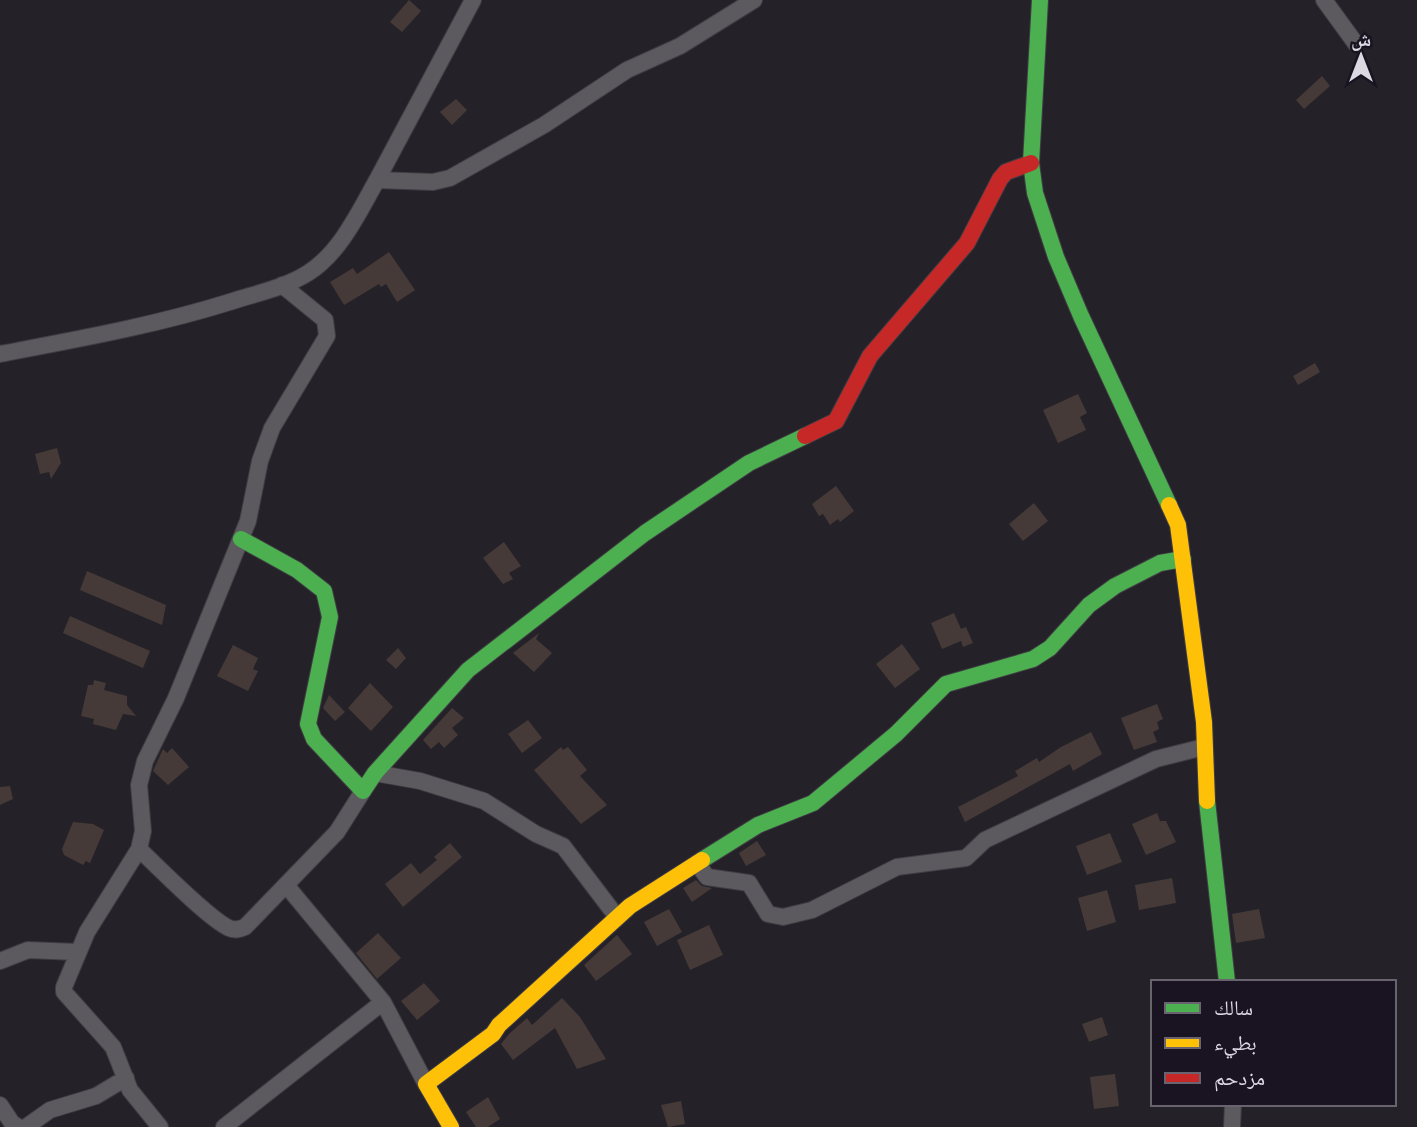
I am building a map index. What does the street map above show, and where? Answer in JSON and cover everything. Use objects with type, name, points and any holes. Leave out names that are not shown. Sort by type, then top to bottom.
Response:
[{"type":"street","points":[[0,354],[157,324],[282,285],[308,273],[326,259],[361,209],[473,0]]},
{"type":"street","points":[[377,180],[433,182],[450,178],[544,125],[617,76],[680,46],[754,0]]},
{"type":"street","points":[[1040,0],[1031,163],[1035,193],[1056,257],[1115,392],[1174,513],[1183,559],[1204,722],[1208,809],[1227,980]]},
{"type":"street","points":[[1324,0],[1356,44]]},
{"type":"street","points":[[139,849],[229,928],[245,927],[345,822],[375,773],[468,670],[620,556],[645,533],[758,458],[836,421],[870,356],[967,243],[1000,179],[1006,172],[1031,163]]},
{"type":"street","points":[[160,1127],[132,1094],[113,1047],[64,992],[76,952],[139,849],[143,831],[138,797],[145,761],[176,698],[241,539],[272,428],[327,336],[325,320],[282,285]]},
{"type":"street","points":[[241,539],[315,583],[327,595],[330,604],[327,630],[308,724],[314,738],[363,791]]},
{"type":"street","points":[[426,1084],[493,1034],[499,1025],[617,917],[644,896],[758,825],[813,803],[896,734],[946,684],[1032,659],[1050,648],[1089,605],[1109,590],[1157,564],[1183,559]]},
{"type":"street","points":[[697,863],[707,877],[749,883],[768,914],[796,915],[897,867],[966,858],[985,840],[1149,762],[1204,747]]},
{"type":"street","points":[[375,773],[420,781],[484,801],[537,834],[563,846],[617,917]]},
{"type":"street","points":[[286,885],[383,1002],[451,1127]]},
{"type":"street","points":[[0,961],[28,950],[76,952]]},
{"type":"street","points":[[224,1127],[383,1002]]},
{"type":"street","points":[[26,1127],[54,1108],[96,1096],[126,1078]]},
{"type":"street","points":[[0,1105],[12,1123],[18,1127]]},
{"type":"street","points":[[1232,1127],[1233,1106]]},
{"type":"building","points":[[409,0],[421,11],[402,32],[390,22]]},
{"type":"building","points":[[1322,76],[1330,86],[1304,109],[1296,100]]},
{"type":"building","points":[[456,99],[467,110],[452,125],[440,112]]},
{"type":"building","points":[[389,252],[415,290],[397,302],[386,284],[381,287],[379,284],[344,305],[330,282],[353,268],[357,274]]},
{"type":"building","points":[[1315,363],[1320,372],[1298,385],[1293,376]]},
{"type":"building","points":[[1078,394],[1087,413],[1080,417],[1086,430],[1058,443],[1043,410]]},
{"type":"building","points":[[57,448],[61,463],[51,479],[49,472],[40,474],[35,454]]},
{"type":"building","points":[[836,486],[854,511],[840,522],[838,519],[830,525],[823,514],[819,516],[812,504]]},
{"type":"building","points":[[1034,503],[1048,521],[1023,541],[1009,524]]},
{"type":"building","points":[[504,542],[521,566],[509,573],[513,579],[503,584],[483,558]]},
{"type":"building","points":[[87,571],[166,605],[162,625],[80,590]]},
{"type":"building","points":[[954,613],[961,629],[966,627],[973,643],[963,647],[961,641],[942,649],[931,623]]},
{"type":"building","points":[[70,616],[150,651],[143,668],[63,633]]},
{"type":"building","points":[[539,633],[536,639],[552,653],[534,672],[513,653]]},
{"type":"building","points":[[902,644],[920,669],[895,688],[876,664]]},
{"type":"building","points":[[233,645],[258,658],[253,669],[258,671],[248,691],[217,676]]},
{"type":"building","points":[[398,648],[406,658],[396,669],[386,660]]},
{"type":"building","points":[[94,680],[106,683],[104,690],[127,696],[127,705],[136,716],[123,714],[116,730],[93,724],[94,719],[81,716],[88,685],[93,685]]},
{"type":"building","points":[[370,683],[393,707],[371,731],[348,708]]},
{"type":"building","points":[[329,695],[345,712],[335,721],[323,708]]},
{"type":"building","points":[[1157,704],[1163,719],[1157,722],[1159,729],[1153,732],[1157,742],[1134,750],[1121,718]]},
{"type":"building","points":[[452,708],[464,718],[452,728],[458,735],[444,748],[439,742],[431,749],[423,740]]},
{"type":"building","points":[[528,720],[542,738],[522,753],[508,734]]},
{"type":"building","points":[[1091,732],[1102,754],[1073,771],[1070,764],[965,822],[958,807],[1018,776],[1015,771],[1037,758],[1039,762]]},
{"type":"building","points":[[561,747],[563,750],[568,747],[587,770],[580,776],[607,805],[581,824],[534,770]]},
{"type":"building","points":[[172,748],[189,767],[168,785],[153,771],[163,749],[167,753]]},
{"type":"building","points":[[10,786],[13,799],[0,805],[0,787]]},
{"type":"building","points":[[1157,813],[1160,821],[1166,821],[1176,842],[1146,855],[1132,824]]},
{"type":"building","points":[[73,822],[93,824],[104,830],[90,863],[86,861],[83,865],[64,855],[62,849]]},
{"type":"building","points":[[1110,833],[1122,862],[1087,875],[1076,846]]},
{"type":"building","points":[[757,841],[766,855],[746,866],[739,853]]},
{"type":"building","points":[[450,843],[462,857],[403,907],[385,884],[411,863],[420,874],[437,860],[434,857]]},
{"type":"building","points":[[1172,878],[1176,903],[1139,910],[1135,885]]},
{"type":"building","points":[[696,880],[702,886],[712,888],[692,902],[683,888]]},
{"type":"building","points":[[1107,890],[1116,922],[1087,931],[1078,898]]},
{"type":"building","points":[[669,909],[682,932],[657,946],[644,922]]},
{"type":"building","points":[[1259,909],[1265,938],[1236,943],[1232,914]]},
{"type":"building","points":[[709,925],[723,955],[690,970],[677,940]]},
{"type":"building","points":[[378,933],[401,958],[377,979],[356,953]]},
{"type":"building","points":[[617,935],[632,954],[596,981],[584,965]]},
{"type":"building","points":[[424,983],[440,1001],[417,1020],[401,1001]]},
{"type":"building","points":[[562,998],[580,1017],[606,1059],[577,1069],[555,1028],[513,1060],[501,1044],[527,1018],[532,1025]]},
{"type":"building","points":[[1102,1017],[1108,1035],[1089,1042],[1082,1024]]},
{"type":"building","points":[[1115,1074],[1119,1106],[1094,1109],[1090,1077]]},
{"type":"building","points":[[488,1097],[500,1119],[488,1127],[476,1127],[466,1112]]},
{"type":"building","points":[[681,1101],[685,1124],[668,1127],[661,1105]]},
{"type":"traffic: fast","points":[[1040,0],[1031,163],[1035,193],[1056,257],[1081,316],[1169,505]]},
{"type":"traffic: fast","points":[[241,539],[297,570],[324,591],[330,617],[308,724],[314,739],[363,791],[375,773],[468,670],[645,533],[749,463],[805,436]]},
{"type":"traffic: fast","points":[[702,860],[758,825],[813,803],[896,734],[946,684],[1033,659],[1050,648],[1089,605],[1115,586],[1160,563],[1183,559]]},
{"type":"traffic: fast","points":[[1207,801],[1227,980]]},
{"type":"traffic: slow","points":[[1169,505],[1178,525],[1204,722],[1207,801]]},
{"type":"traffic: slow","points":[[451,1127],[426,1084],[493,1034],[499,1025],[630,906],[702,860]]},
{"type":"traffic: jam","points":[[805,436],[836,421],[870,356],[967,243],[1000,179],[1006,172],[1031,163]]}]
